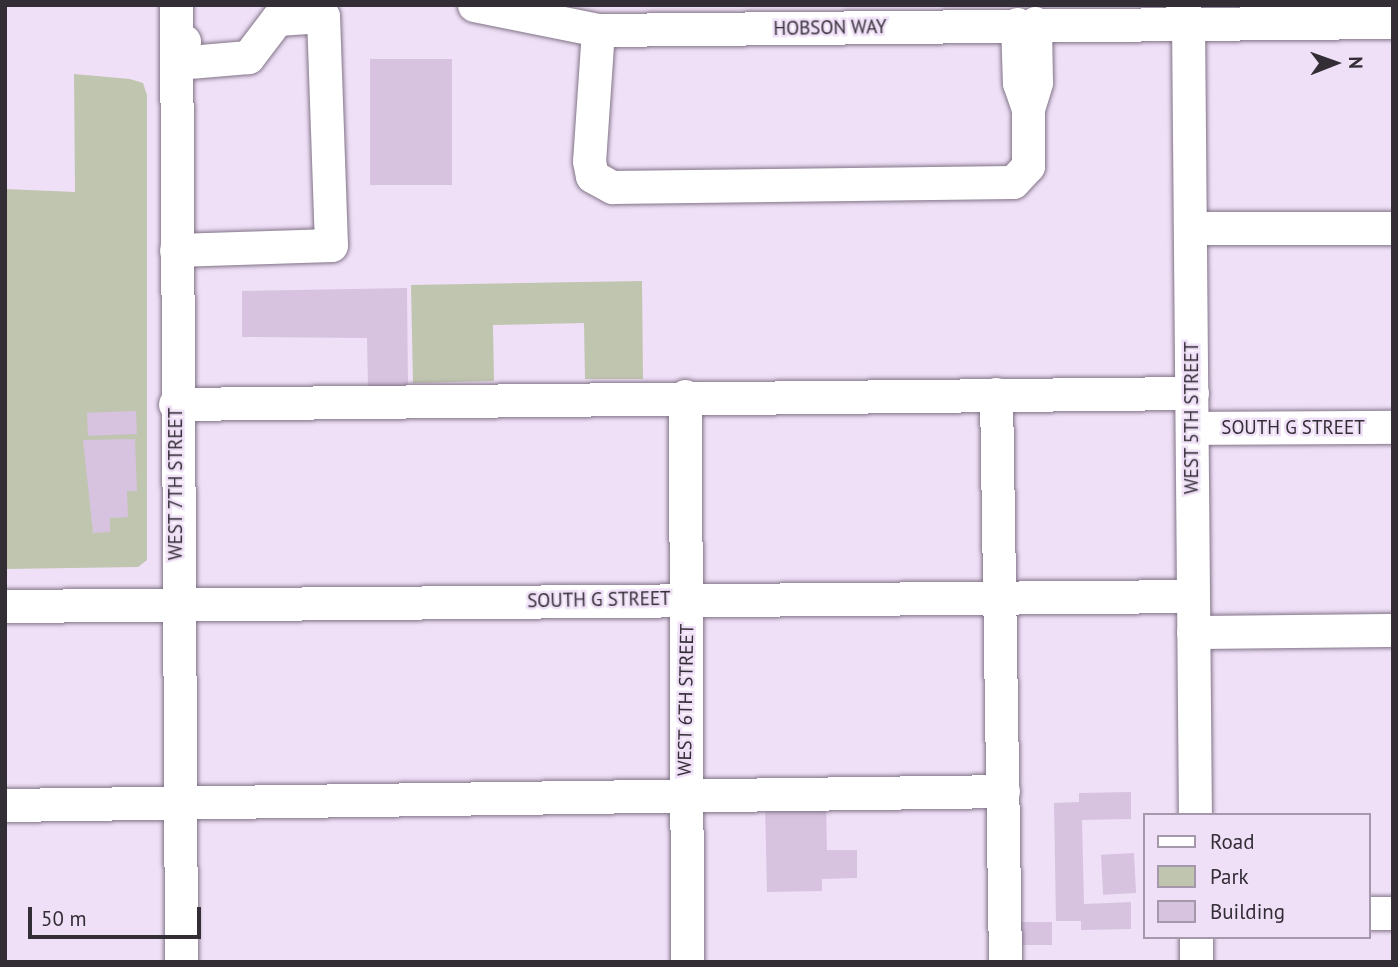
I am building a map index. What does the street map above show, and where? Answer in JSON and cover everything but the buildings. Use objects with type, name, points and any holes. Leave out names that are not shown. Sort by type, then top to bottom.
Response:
[{"type":"street","name":"WEST 7TH STREET","points":[[176,5],[176,605],[181,962]]},
{"type":"street","points":[[176,250],[331,244],[323,16],[277,19],[248,57],[177,63],[196,5]]},
{"type":"street","name":"HOBSON WAY","points":[[474,5],[607,23],[971,15],[1026,23],[1189,10],[1296,13],[1393,22]]},
{"type":"street","name":"WEST 5TH STREET","points":[[1189,10],[1195,813]]},
{"type":"street","points":[[607,23],[588,107],[592,176],[612,187],[1003,184],[1023,176],[1028,166],[1028,109],[1036,82],[1026,23]]},
{"type":"street","points":[[1191,228],[1393,228]]},
{"type":"street","points":[[176,404],[685,396],[1192,393]]},
{"type":"street","points":[[996,394],[1001,599],[1004,962]]},
{"type":"street","name":"WEST 6TH STREET","points":[[685,396],[687,962]]},
{"type":"street","name":"SOUTH G STREET","points":[[1193,428],[1393,427]]},
{"type":"street","name":"SOUTH G STREET","points":[[5,606],[1193,596]]},
{"type":"street","points":[[1193,632],[1393,630]]},
{"type":"street","points":[[5,805],[685,799],[1003,792]]},
{"type":"street","points":[[1370,913],[1393,913]]},
{"type":"street","points":[[1196,939],[1196,962]]},
{"type":"green space","points":[[74,74],[130,79],[143,83],[147,95],[147,560],[138,567],[5,569],[5,189],[75,192]]},
{"type":"green space","points":[[642,281],[643,379],[585,379],[584,323],[493,325],[494,381],[413,383],[411,285]]}]
